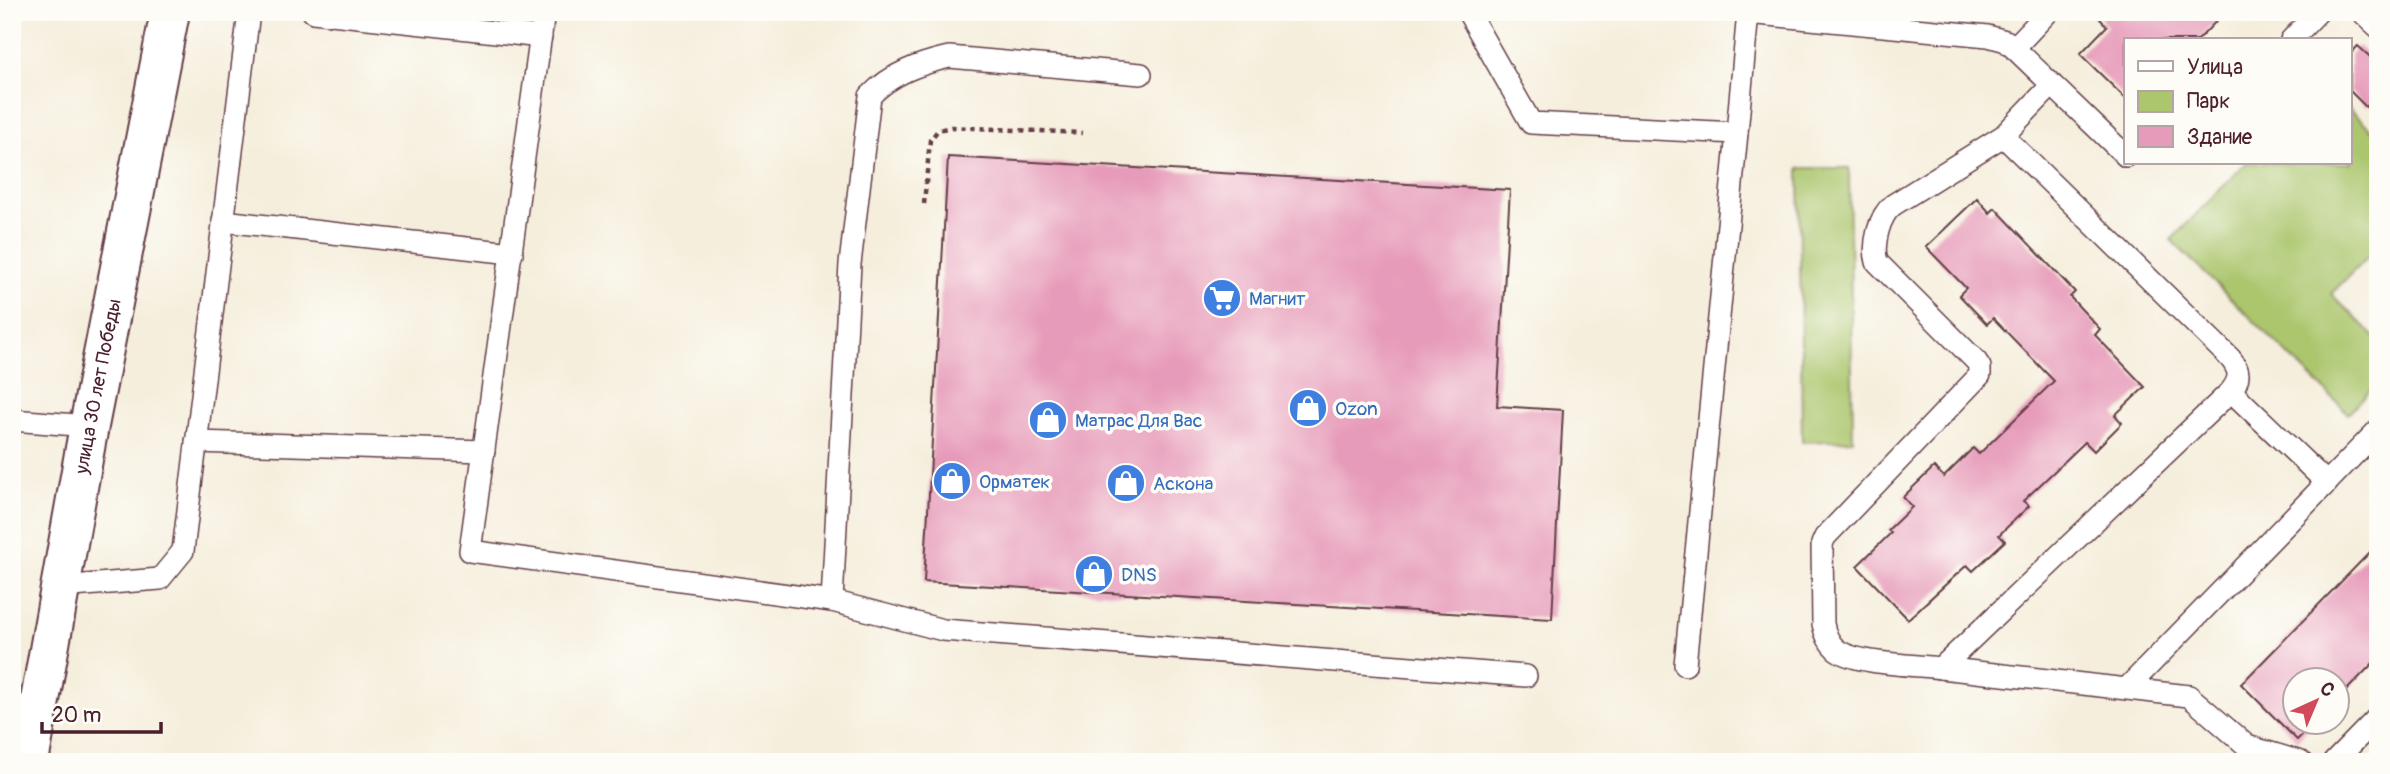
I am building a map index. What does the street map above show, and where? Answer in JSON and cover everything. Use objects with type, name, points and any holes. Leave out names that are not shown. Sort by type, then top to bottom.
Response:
[{"type":"street","name":"улица 30 лет Победы","points":[[29,762],[89,426],[170,12]]},
{"type":"lane","points":[[60,587],[160,579],[183,551],[249,12]]},
{"type":"lane","points":[[313,12],[541,37]]},
{"type":"lane","points":[[544,12],[470,551],[832,601],[943,630],[1526,676]]},
{"type":"lane","points":[[1468,12],[1531,123],[1737,133]]},
{"type":"lane","points":[[2014,48],[2048,12]]},
{"type":"lane","points":[[2293,38],[2318,12]]},
{"type":"lane","points":[[2362,12],[2378,27]]},
{"type":"lane","points":[[1685,665],[1748,13],[1998,38],[2014,48],[2124,154]]},
{"type":"lane","points":[[832,601],[850,264],[870,96],[897,74],[949,57],[1141,74]]},
{"type":"lane","points":[[2052,85],[2003,136],[1893,205],[1882,218],[1875,247],[1877,262],[1976,361],[1980,367],[1980,375],[1832,528],[1822,544],[1823,624],[1826,636],[1836,649],[1852,658],[2189,696],[2247,746],[2301,762]]},
{"type":"lane","points":[[1941,668],[2231,391],[2239,380],[2238,368],[2230,358],[2003,136]]},
{"type":"lane","points":[[223,221],[512,253]]},
{"type":"lane","points":[[2231,391],[2327,483]]},
{"type":"lane","points":[[12,419],[89,426]]},
{"type":"lane","points":[[2127,688],[2378,430]]},
{"type":"lane","points":[[196,442],[484,451]]},
{"type":"lane","points":[[2334,762],[2378,717]]},
{"type":"path","points":[[924,204],[930,140],[938,130],[951,127],[1082,133]]},
{"type":"green space","points":[[2352,111],[2378,136],[2378,246],[2331,294],[2378,340],[2378,383],[2348,413],[2171,240],[2245,164],[2352,164]]},
{"type":"green space","points":[[1799,168],[1849,168],[1853,440],[1802,442]]},
{"type":"building","points":[[2107,12],[2225,12],[2200,38],[2124,38],[2124,97],[2080,54],[2107,26],[2100,19]]},
{"type":"building","points":[[2358,46],[2378,64],[2378,95],[2366,107],[2352,93],[2352,52]]},
{"type":"building","name":"Магнит","points":[[948,157],[1510,190],[1497,406],[1563,410],[1552,619],[924,582]]},
{"type":"building","points":[[1977,198],[1990,213],[1995,208],[2075,292],[2070,297],[2100,329],[2095,335],[2145,387],[2115,415],[2122,423],[2094,451],[2085,442],[2023,501],[2029,506],[1999,535],[2005,541],[1973,571],[1967,565],[1908,619],[1857,566],[1891,533],[1888,530],[1912,507],[1903,497],[1934,467],[1944,477],[1973,448],[1979,454],[2054,381],[1993,318],[1987,324],[1959,295],[1966,288],[1926,247]]},
{"type":"building","points":[[2378,544],[2378,658],[2352,685],[2352,666],[2282,666],[2282,725],[2241,684]]},
{"type":"place","name":"Магнит","points":[[1222,298]]},
{"type":"place","name":"Ozon","points":[[1308,408]]},
{"type":"place","name":"Матрас Для Вас","points":[[1048,420]]},
{"type":"place","name":"Орматек","points":[[952,481]]},
{"type":"place","name":"Аскона","points":[[1126,483]]},
{"type":"place","name":"DNS","points":[[1094,574]]}]
